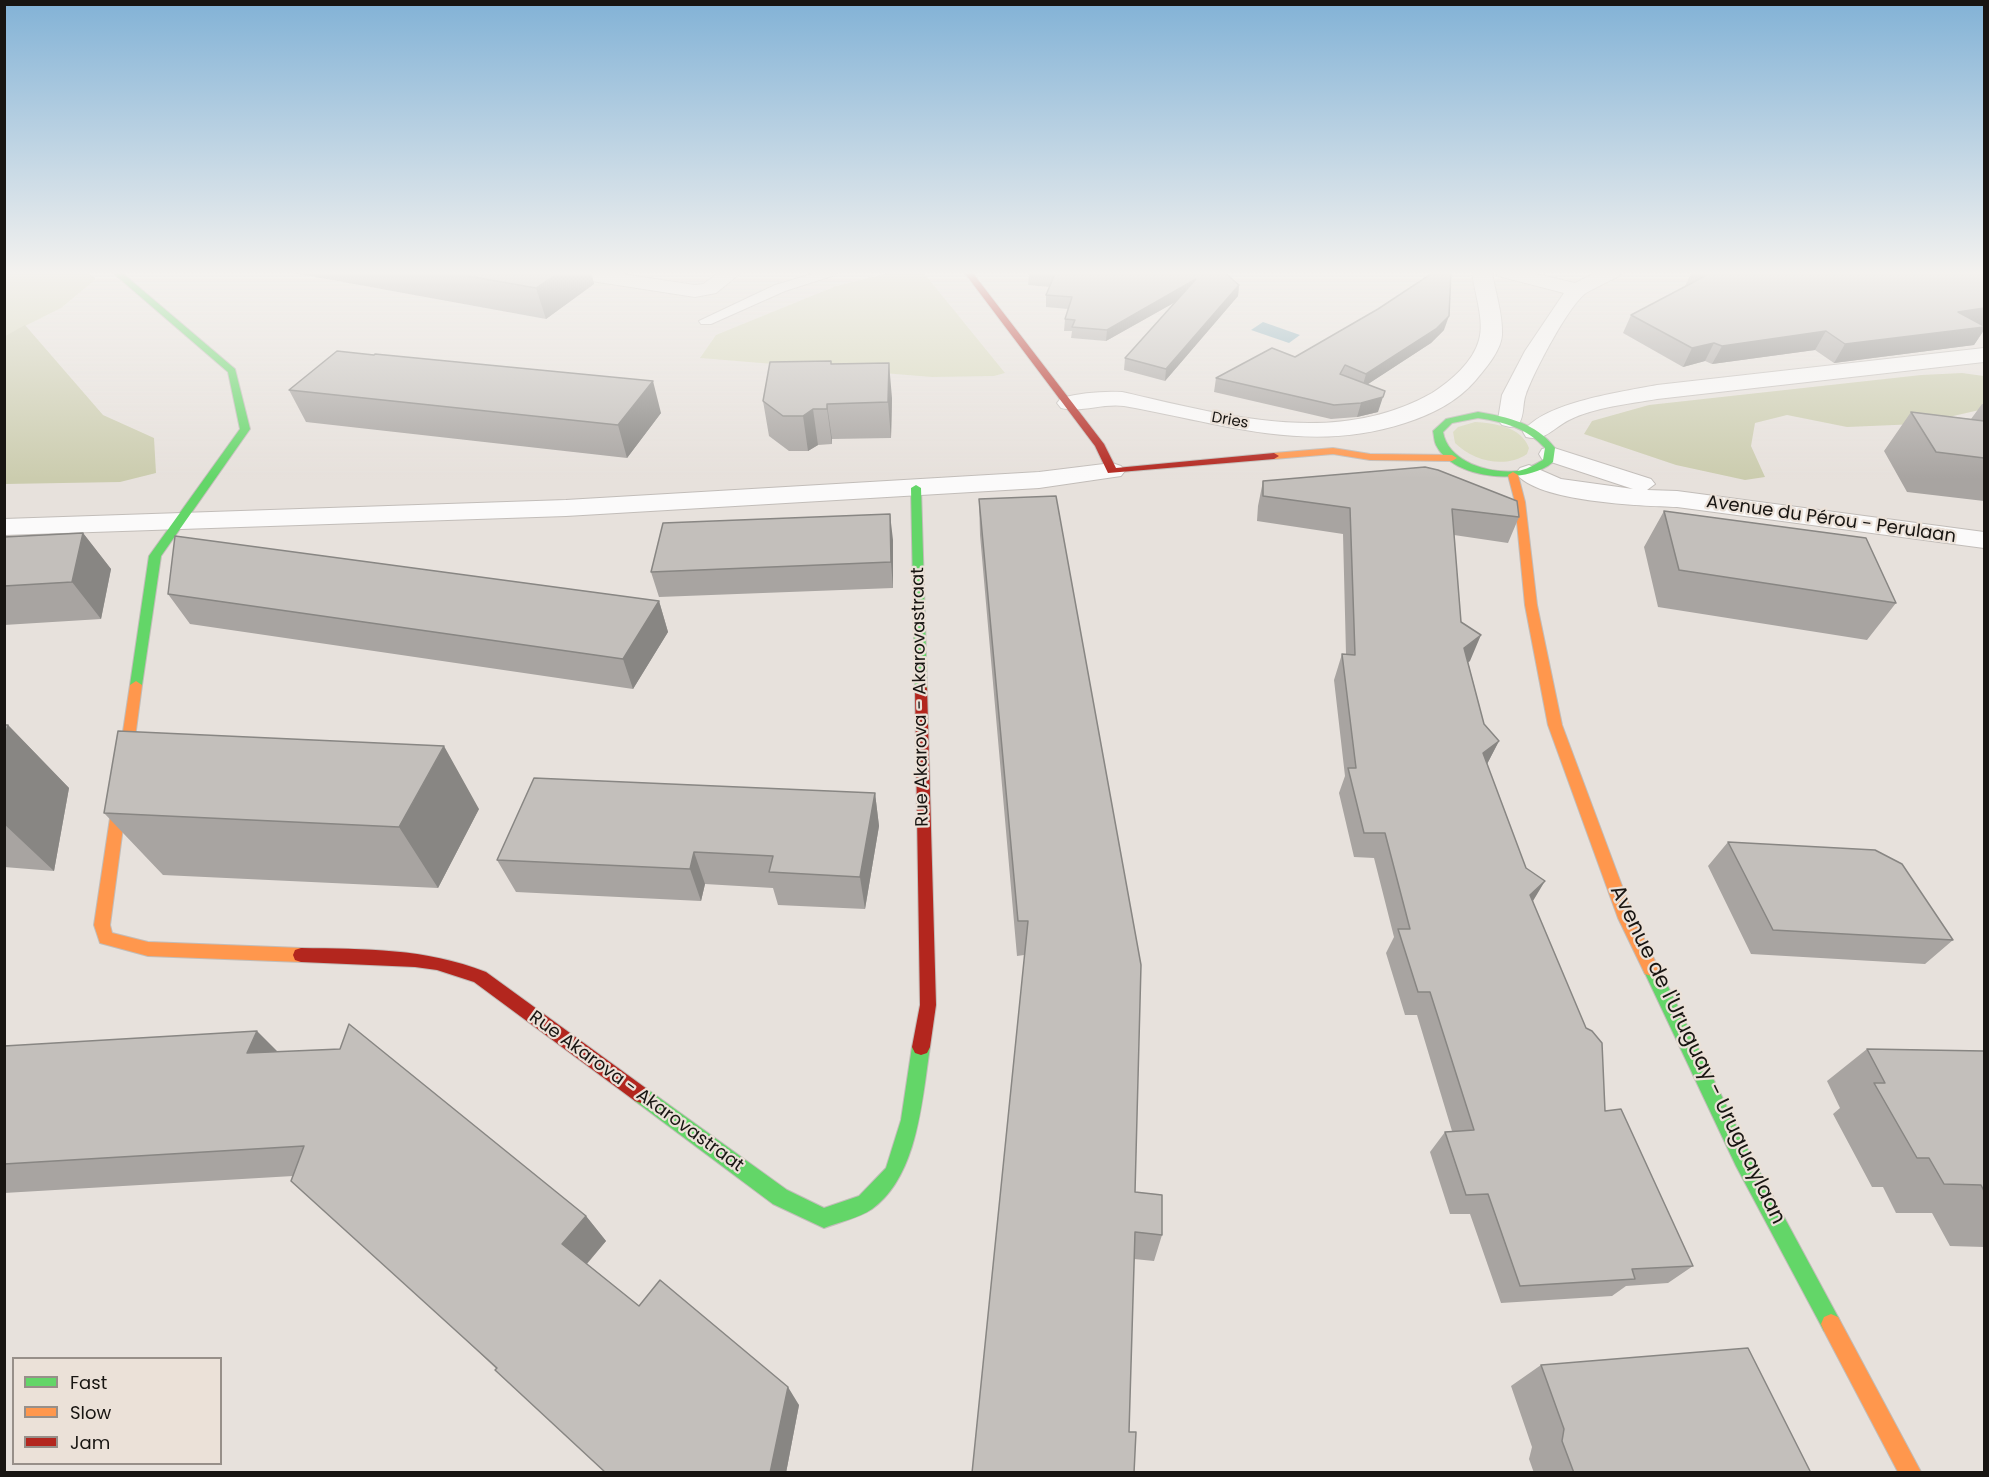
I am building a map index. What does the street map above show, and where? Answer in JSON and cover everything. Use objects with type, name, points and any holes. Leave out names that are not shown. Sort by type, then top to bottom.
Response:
[{"type":"street","points":[[179,521],[245,429],[232,371],[197,341]]},
{"type":"street","points":[[1021,341],[1100,446],[1112,471]]},
{"type":"street","name":"Dries","points":[[1069,403],[1098,399],[1122,399],[1270,428],[1313,431],[1360,427],[1393,420],[1434,404],[1470,374],[1489,341]]},
{"type":"street","points":[[1510,420],[1512,400],[1542,341]]},
{"type":"street","points":[[1535,432],[1561,415],[1605,402],[1657,392],[1984,355]]},
{"type":"street","points":[[1478,415],[1510,420],[1535,432],[1546,442],[1551,454],[1548,462],[1541,468],[1521,474],[1481,470],[1452,458],[1442,449],[1432,433],[1442,425],[1463,416],[1478,415]]},
{"type":"street","points":[[1332,451],[1360,441]]},
{"type":"street","points":[[4,527],[566,508],[916,488],[1039,480],[1332,451],[1370,457],[1452,458]]},
{"type":"street","name":"Avenue du Pérou - Perulaan","points":[[1551,454],[1677,499]]},
{"type":"street","name":"Avenue du Pérou - Perulaan","points":[[1521,474],[1554,486],[1638,498],[1677,499],[1984,540]]},
{"type":"street","name":"Avenue de l'Uruguay - Uruguaylaan","points":[[1521,474],[1520,502],[1531,605],[1555,725],[1626,918],[1743,1160],[1910,1473]]},
{"type":"street","name":"Rue Akarova - Akarovastraat","points":[[179,521],[155,556],[151,576],[102,925],[106,938],[148,949],[409,958],[456,966],[480,977],[780,1197],[825,1218],[865,1203],[893,1174],[910,1120],[928,1005],[916,488]]},
{"type":"green space","points":[[5,341],[39,341],[103,415],[154,438],[156,473],[120,482],[5,484]]},
{"type":"green space","points":[[712,341],[979,341],[1005,373],[994,376],[932,377],[700,358]]},
{"type":"green space","points":[[1962,373],[1984,376],[1984,409],[1918,424],[1847,427],[1787,415],[1755,423],[1751,446],[1765,477],[1745,480],[1676,465],[1584,434],[1592,421],[1649,405],[1921,375]]},
{"type":"green space","points":[[1475,422],[1499,425],[1514,431],[1520,435],[1529,448],[1527,454],[1518,459],[1499,462],[1480,458],[1462,449],[1455,443],[1453,432],[1458,427]]},
{"type":"building","points":[[1140,341],[1190,341],[1166,369],[1125,358]]},
{"type":"building","points":[[1323,341],[1417,341],[1366,374],[1345,365],[1340,374],[1385,391],[1383,397],[1361,403],[1334,405],[1216,378],[1272,348],[1295,357]]},
{"type":"building","points":[[1679,341],[1757,341],[1722,346],[1714,343],[1692,348]]},
{"type":"building","points":[[1841,341],[1870,341],[1845,344]]},
{"type":"building","points":[[337,351],[653,381],[618,425],[289,390]]},
{"type":"building","points":[[831,361],[831,364],[889,363],[888,402],[827,404],[827,409],[813,409],[803,416],[783,416],[763,401],[770,362]]},
{"type":"building","points":[[1911,412],[1984,421],[1984,458],[1936,452]]},
{"type":"building","points":[[1425,467],[1517,501],[1519,517],[1452,509],[1461,622],[1481,635],[1464,648],[1484,724],[1499,741],[1483,753],[1526,868],[1545,881],[1530,895],[1586,1028],[1592,1031],[1602,1043],[1605,1111],[1621,1109],[1693,1266],[1632,1269],[1635,1279],[1520,1286],[1488,1194],[1466,1195],[1445,1132],[1474,1130],[1430,992],[1418,992],[1398,929],[1410,929],[1385,833],[1364,833],[1348,768],[1356,768],[1342,654],[1355,655],[1350,508],[1263,496],[1263,481]]},
{"type":"building","points":[[1056,496],[1141,965],[1135,1192],[1162,1195],[1162,1235],[1135,1232],[1129,1432],[1136,1432],[1134,1473],[972,1473],[1028,921],[1018,921],[979,499]]},
{"type":"building","points":[[1664,511],[1866,538],[1896,603],[1679,570]]},
{"type":"building","points":[[890,514],[891,562],[651,572],[663,523]]},
{"type":"building","points":[[83,533],[72,582],[4,586],[4,537]]},
{"type":"building","points":[[175,536],[659,601],[623,659],[168,594]]},
{"type":"building","points":[[4,725],[8,725],[4,740]]},
{"type":"building","points":[[118,731],[444,746],[399,827],[104,813]]},
{"type":"building","points":[[534,778],[875,793],[860,877],[769,872],[773,856],[694,852],[690,869],[497,860]]},
{"type":"building","points":[[1728,842],[1875,850],[1902,864],[1953,940],[1773,930]]},
{"type":"building","points":[[349,1024],[586,1216],[562,1244],[639,1306],[660,1280],[788,1387],[770,1473],[606,1473],[495,1370],[497,1368],[291,1181],[304,1146],[4,1164],[4,1046],[257,1031],[247,1053],[340,1049]]},
{"type":"building","points":[[1867,1049],[1984,1051],[1984,1191],[1981,1185],[1944,1184],[1929,1158],[1917,1158],[1874,1083],[1885,1083]]},
{"type":"building","points":[[1748,1348],[1811,1473],[1574,1473],[1562,1441],[1564,1429],[1541,1365]]},
{"type":"traffic: fast","points":[[136,685],[155,556],[245,429],[232,371],[197,341]]},
{"type":"traffic: fast","points":[[1478,415],[1499,418],[1535,433],[1550,448],[1548,462],[1527,472],[1505,474],[1480,470],[1457,460],[1441,445],[1438,431],[1449,421],[1478,415]]},
{"type":"traffic: fast","points":[[916,488],[921,688]]},
{"type":"traffic: fast","points":[[1651,969],[1743,1160],[1831,1324]]},
{"type":"traffic: fast","points":[[641,1095],[780,1197],[824,1218],[865,1203],[893,1174],[910,1120],[921,1047]]},
{"type":"traffic: slow","points":[[1274,456],[1333,451],[1370,457],[1452,458]]},
{"type":"traffic: slow","points":[[1513,475],[1520,502],[1531,605],[1555,725],[1626,918],[1651,969]]},
{"type":"traffic: slow","points":[[136,685],[102,925],[106,938],[148,949],[301,955]]},
{"type":"traffic: slow","points":[[1831,1324],[1910,1472]]},
{"type":"traffic: jam","points":[[1020,341],[1100,446],[1112,471],[1274,456]]},
{"type":"traffic: jam","points":[[921,688],[928,1005],[921,1047]]},
{"type":"traffic: jam","points":[[301,955],[392,957],[437,963],[480,977],[641,1095]]}]
